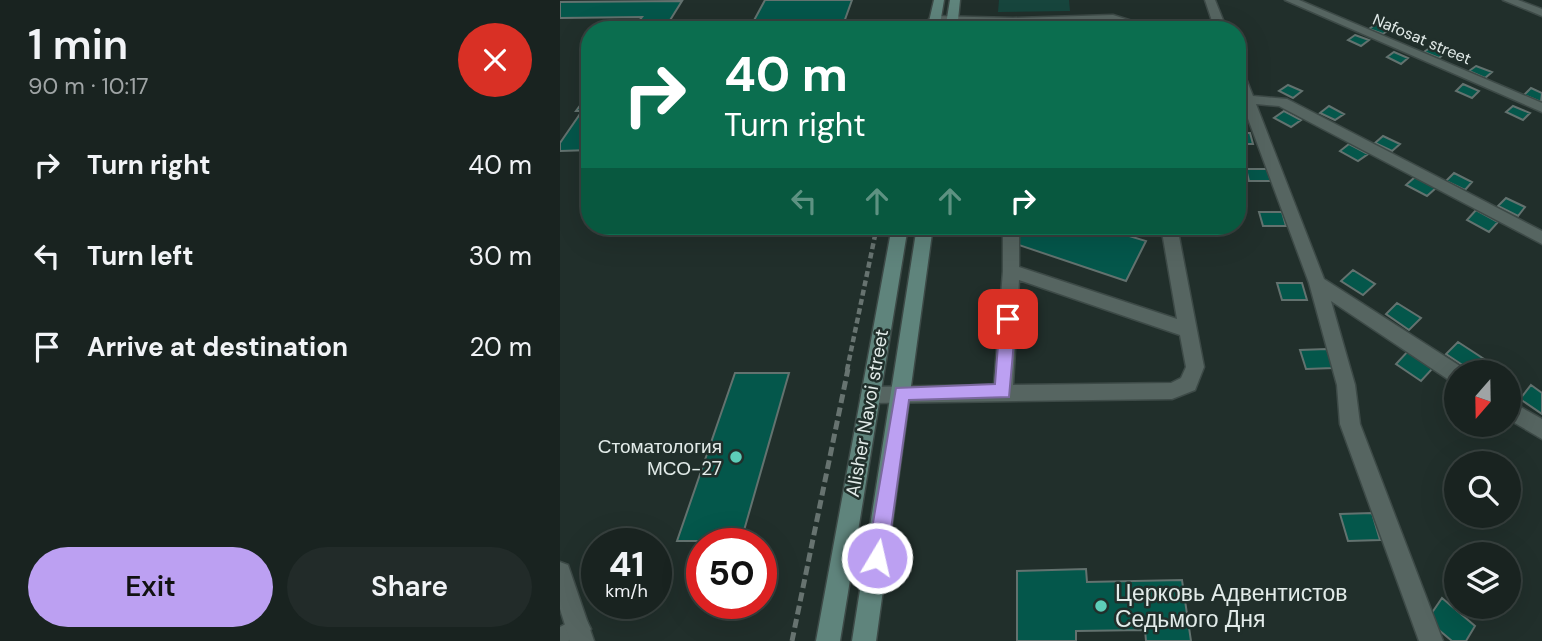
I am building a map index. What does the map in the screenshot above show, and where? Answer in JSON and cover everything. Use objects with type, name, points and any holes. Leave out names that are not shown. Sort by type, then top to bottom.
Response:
[{"type":"main road","points":[[935,21],[939,0]]},
{"type":"main road","points":[[952,21],[955,0]]},
{"type":"main road","name":"Alisher Navoi street","points":[[828,641],[898,235]]},
{"type":"main road","name":"Alisher Navoi street","points":[[864,641],[924,235]]},
{"type":"street","points":[[1210,0],[1218,21]]},
{"type":"street","name":"Nafosat street","points":[[1290,0],[1542,108]]},
{"type":"street","points":[[1508,0],[1542,13]]},
{"type":"street","points":[[1071,21],[1113,18],[1122,21]]},
{"type":"street","points":[[1246,95],[1317,284],[1346,385],[1350,424],[1431,641]]},
{"type":"street","points":[[1248,100],[1282,102],[1542,238]]},
{"type":"street","points":[[1003,392],[1012,271],[1011,235]]},
{"type":"street","points":[[870,395],[1172,391],[1188,384],[1195,368],[1171,235]]},
{"type":"street","points":[[1012,271],[1188,330]]},
{"type":"street","points":[[1317,284],[1444,366]]},
{"type":"street","points":[[1521,416],[1542,430]]},
{"type":"street","points":[[560,573],[574,637]]},
{"type":"path","points":[[792,641],[875,235]]},
{"type":"green space","points":[[999,0],[1069,0],[1070,11],[998,12]]},
{"type":"building","points":[[765,0],[852,0],[844,21],[754,21]]},
{"type":"building","points":[[682,1],[670,21],[639,21],[642,17],[560,18],[560,2]]},
{"type":"building","points":[[1376,24],[1390,29],[1383,34],[1369,29]]},
{"type":"building","points":[[1355,35],[1369,40],[1361,46],[1348,40]]},
{"type":"building","points":[[1431,47],[1445,53],[1439,58],[1424,52]]},
{"type":"building","points":[[1394,52],[1408,58],[1401,64],[1387,57]]},
{"type":"building","points":[[1476,66],[1492,72],[1485,78],[1469,71]]},
{"type":"building","points":[[1463,84],[1479,91],[1472,98],[1456,91]]},
{"type":"building","points":[[1288,85],[1302,91],[1293,98],[1279,91]]},
{"type":"building","points":[[1531,88],[1542,93],[1541,102],[1524,95]]},
{"type":"building","points":[[1329,106],[1344,114],[1335,120],[1320,113]]},
{"type":"building","points":[[1513,106],[1530,113],[1523,120],[1506,112]]},
{"type":"building","points":[[1284,111],[1301,120],[1291,127],[1274,118]]},
{"type":"building","points":[[581,112],[581,150],[560,151],[560,143]]},
{"type":"building","points":[[1246,133],[1250,133],[1253,144],[1246,144]]},
{"type":"building","points":[[1383,136],[1400,144],[1392,151],[1375,143]]},
{"type":"building","points":[[1349,144],[1368,154],[1358,161],[1340,151]]},
{"type":"building","points":[[1246,169],[1267,169],[1271,181],[1249,181]]},
{"type":"building","points":[[1454,173],[1472,182],[1465,190],[1446,181]]},
{"type":"building","points":[[1415,177],[1436,188],[1427,196],[1406,185]]},
{"type":"building","points":[[1506,198],[1525,207],[1518,216],[1498,206]]},
{"type":"building","points":[[1476,210],[1498,222],[1489,232],[1467,220]]},
{"type":"building","points":[[1259,212],[1282,212],[1286,226],[1263,226]]},
{"type":"building","points":[[1019,235],[1126,235],[1146,241],[1126,281],[1013,243]]},
{"type":"building","points":[[1353,270],[1375,284],[1363,295],[1341,281]]},
{"type":"building","points":[[1277,283],[1302,283],[1307,300],[1282,300]]},
{"type":"building","points":[[1397,303],[1421,318],[1409,330],[1386,314]]},
{"type":"building","points":[[1458,342],[1484,359],[1455,360],[1446,354]]},
{"type":"building","points":[[1327,349],[1333,368],[1306,369],[1300,350]]},
{"type":"building","points":[[1408,351],[1433,368],[1421,381],[1396,364]]},
{"type":"building","name":"Стоматология МСО-27","points":[[735,373],[789,373],[745,528],[686,528],[686,541],[677,541]]},
{"type":"building","points":[[1531,385],[1542,393],[1542,414],[1521,400]]},
{"type":"building","points":[[1372,513],[1380,540],[1348,541],[1340,514]]},
{"type":"building","name":"Церковь Адвентистов Седьмого Дня","points":[[1086,569],[1087,582],[1182,580],[1191,641],[1146,641],[1145,630],[1076,631],[1076,641],[1017,641],[1017,571]]},
{"type":"building","points":[[1442,598],[1444,619],[1467,619],[1475,626],[1466,641],[1452,641],[1427,620]]},
{"type":"place","name":"Стоматология МСО-27","points":[[736,457]]},
{"type":"place","name":"Церковь Адвентистов Седьмого Дня","points":[[1101,606]]},
{"type":"route","points":[[877,558],[902,393],[1003,392],[1008,319]]}]
